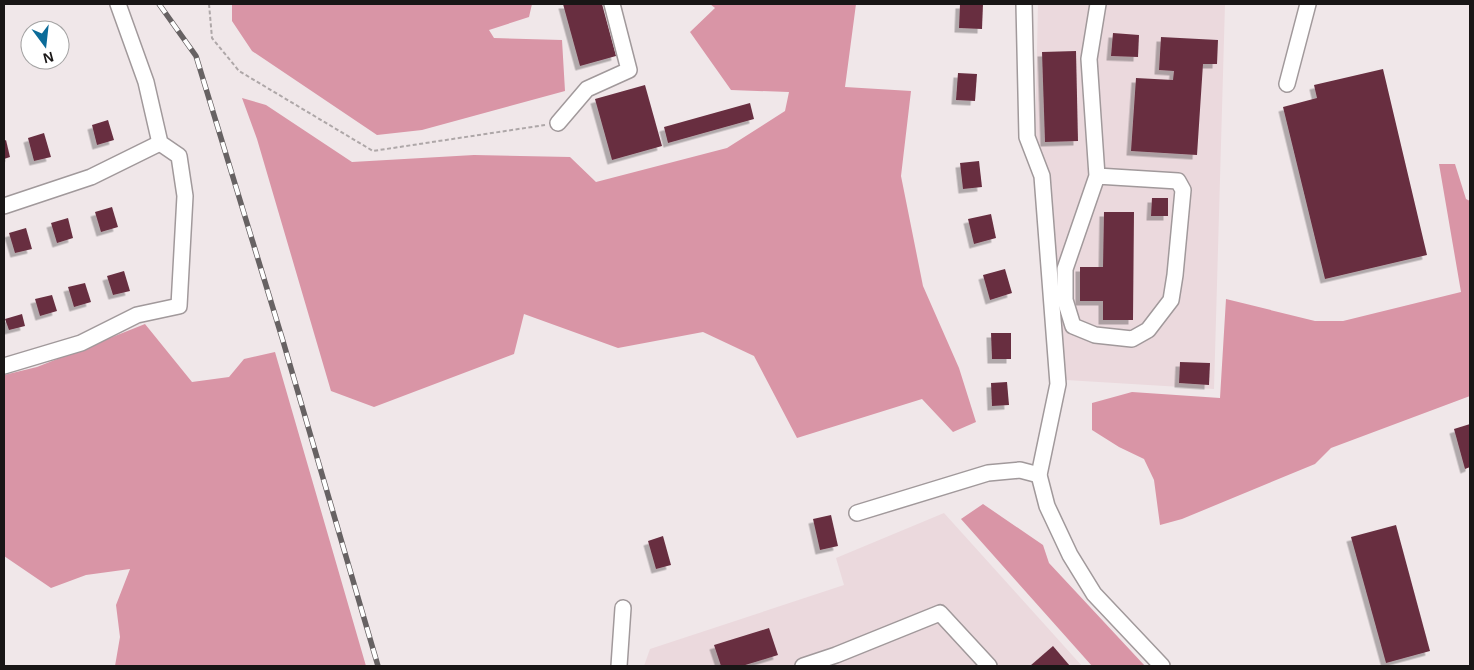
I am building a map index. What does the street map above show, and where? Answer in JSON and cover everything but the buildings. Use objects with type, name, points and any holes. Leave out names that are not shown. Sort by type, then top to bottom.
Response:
[{"type":"street","points":[[4,366],[81,343],[138,315],[179,306],[185,196],[179,156],[160,143],[146,82],[118,4]]},
{"type":"street","points":[[558,123],[587,89],[629,70],[612,4]]},
{"type":"street","points":[[1024,4],[1026,137],[1042,176],[1058,384],[1039,475],[1047,506],[1070,555],[1094,594],[1162,666]]},
{"type":"street","points":[[1097,176],[1178,181],[1183,190],[1171,300],[1148,330],[1132,339],[1095,335],[1073,326],[1065,300],[1065,269],[1097,176],[1089,59],[1098,4]]},
{"type":"street","points":[[1287,84],[1308,4]]},
{"type":"street","points":[[4,206],[91,177],[160,143]]},
{"type":"street","points":[[857,512],[988,473],[1020,470],[1039,475]]},
{"type":"street","points":[[619,666],[623,608]]},
{"type":"street","points":[[803,666],[836,655],[940,613],[990,666]]},
{"type":"path","points":[[209,4],[212,38],[239,72],[372,151],[558,123]]},
{"type":"shaded area","points":[[232,4],[532,4],[529,17],[489,30],[494,38],[562,40],[565,91],[422,130],[377,135],[252,51],[232,21]]},
{"type":"shaded area","points":[[710,4],[856,4],[845,87],[911,91],[901,176],[923,286],[959,368],[976,422],[953,432],[922,399],[797,438],[754,356],[703,332],[618,348],[524,314],[514,354],[374,407],[331,391],[257,139],[242,98],[266,105],[352,162],[474,155],[570,157],[596,182],[727,148],[785,111],[789,92],[731,90],[690,32],[715,8]]},
{"type":"shaded area","points":[[1038,4],[1225,4],[1214,389],[1066,380],[1051,180],[1035,146]]},
{"type":"shaded area","points":[[1439,164],[1455,164],[1466,199],[1470,201],[1470,396],[1331,448],[1315,464],[1182,519],[1160,525],[1154,480],[1144,459],[1119,447],[1092,430],[1092,403],[1132,392],[1220,398],[1226,299],[1315,321],[1343,321],[1461,292]]},
{"type":"shaded area","points":[[145,324],[192,382],[229,377],[244,359],[275,352],[366,666],[115,666],[120,637],[116,605],[130,569],[86,575],[51,588],[4,556],[4,375],[37,367]]},
{"type":"shaded area","points":[[983,504],[1043,545],[1049,563],[1145,666],[1092,666],[961,519]]},
{"type":"shaded area","points":[[944,513],[1082,666],[644,666],[650,649],[844,585],[836,558]]},
{"type":"railway","points":[[159,4],[196,56],[283,341],[378,666]]}]
